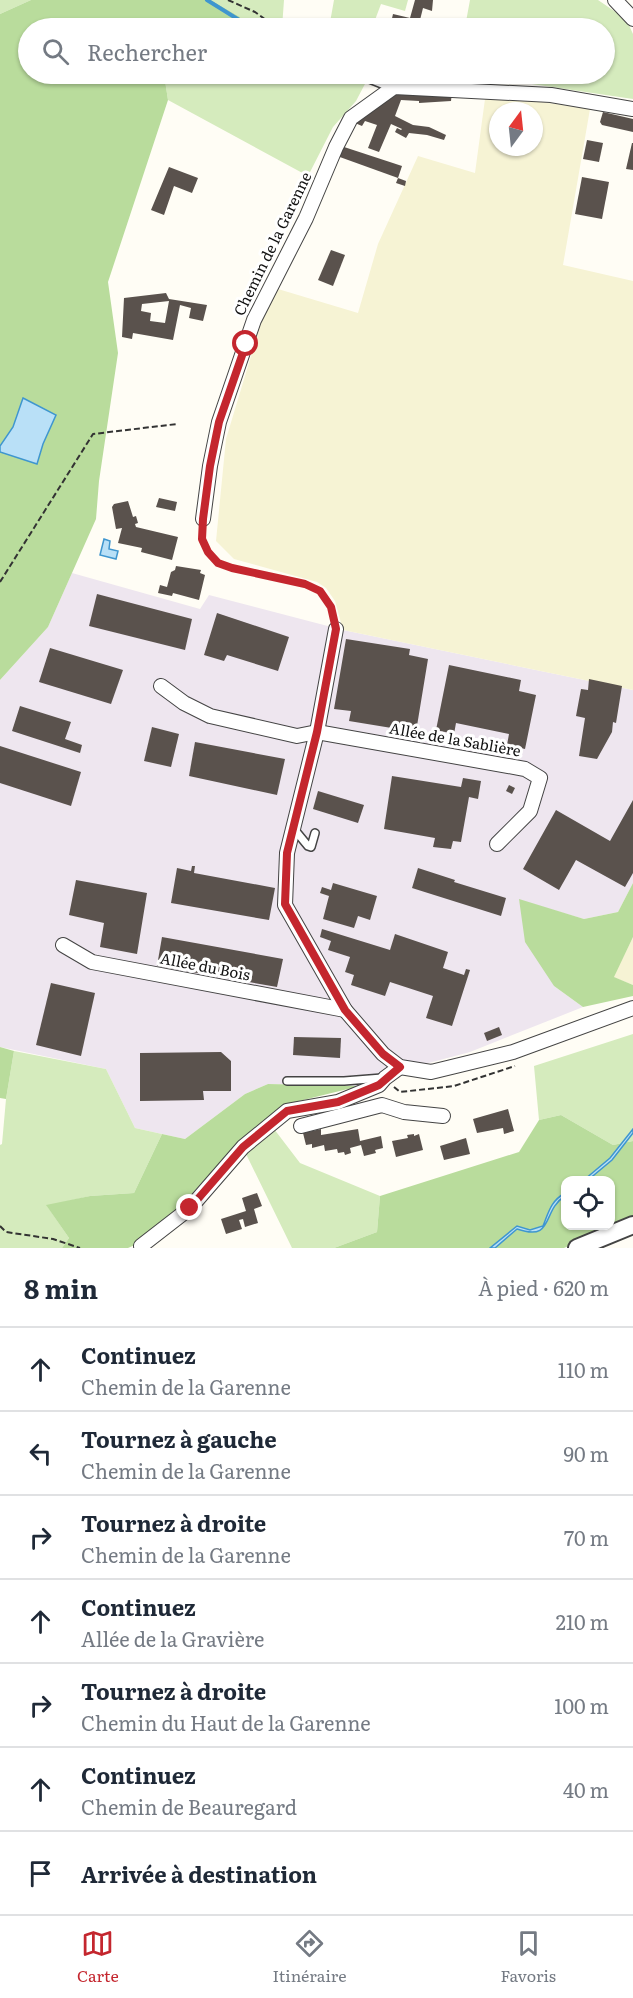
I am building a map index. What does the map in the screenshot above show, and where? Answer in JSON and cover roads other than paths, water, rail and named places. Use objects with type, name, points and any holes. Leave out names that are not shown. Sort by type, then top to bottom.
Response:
[{"type":"street","points":[[615,0],[633,19]]},
{"type":"street","points":[[392,88],[550,95],[633,109]]},
{"type":"street","name":"Chemin de la Garenne","points":[[203,519],[219,422],[254,320],[306,218],[351,118],[392,88]]},
{"type":"street","points":[[336,629],[317,732],[287,853],[285,904],[345,1010],[383,1054],[400,1067],[431,1072],[513,1052],[632,1009]]},
{"type":"street","points":[[161,686],[184,703],[210,716],[297,736],[317,732]]},
{"type":"street","name":"Allée de la Sablière","points":[[317,732],[525,769],[540,778],[530,812],[497,844]]},
{"type":"street","name":"Allée du Bois","points":[[63,945],[92,962],[345,1010]]},
{"type":"street","points":[[141,1246],[190,1208],[243,1147],[287,1111],[338,1102],[382,1081],[400,1067]]},
{"type":"street","points":[[382,1081],[382,1105]]},
{"type":"street","points":[[301,1126],[382,1105],[404,1112],[443,1116]]},
{"type":"street","points":[[577,1248],[633,1225]]},
{"type":"lane","points":[[382,84],[392,88]]},
{"type":"lane","points":[[293,828],[311,847],[315,833]]},
{"type":"lane","points":[[287,1081],[382,1081]]},
{"type":"water","points":[[23,398],[56,415],[37,464],[0,452],[0,446],[13,427]]},
{"type":"water","points":[[104,539],[110,541],[109,549],[118,551],[116,559],[100,555]]},
{"type":"water","points":[[633,1129],[633,1133],[612,1160],[593,1176],[589,1176],[610,1158]]},
{"type":"water","points":[[560,1196],[561,1199],[543,1228],[529,1232],[517,1229],[495,1248],[490,1248],[517,1226],[530,1230],[543,1226],[553,1203]]},
{"type":"waterway","points":[[207,0],[236,18]]}]
